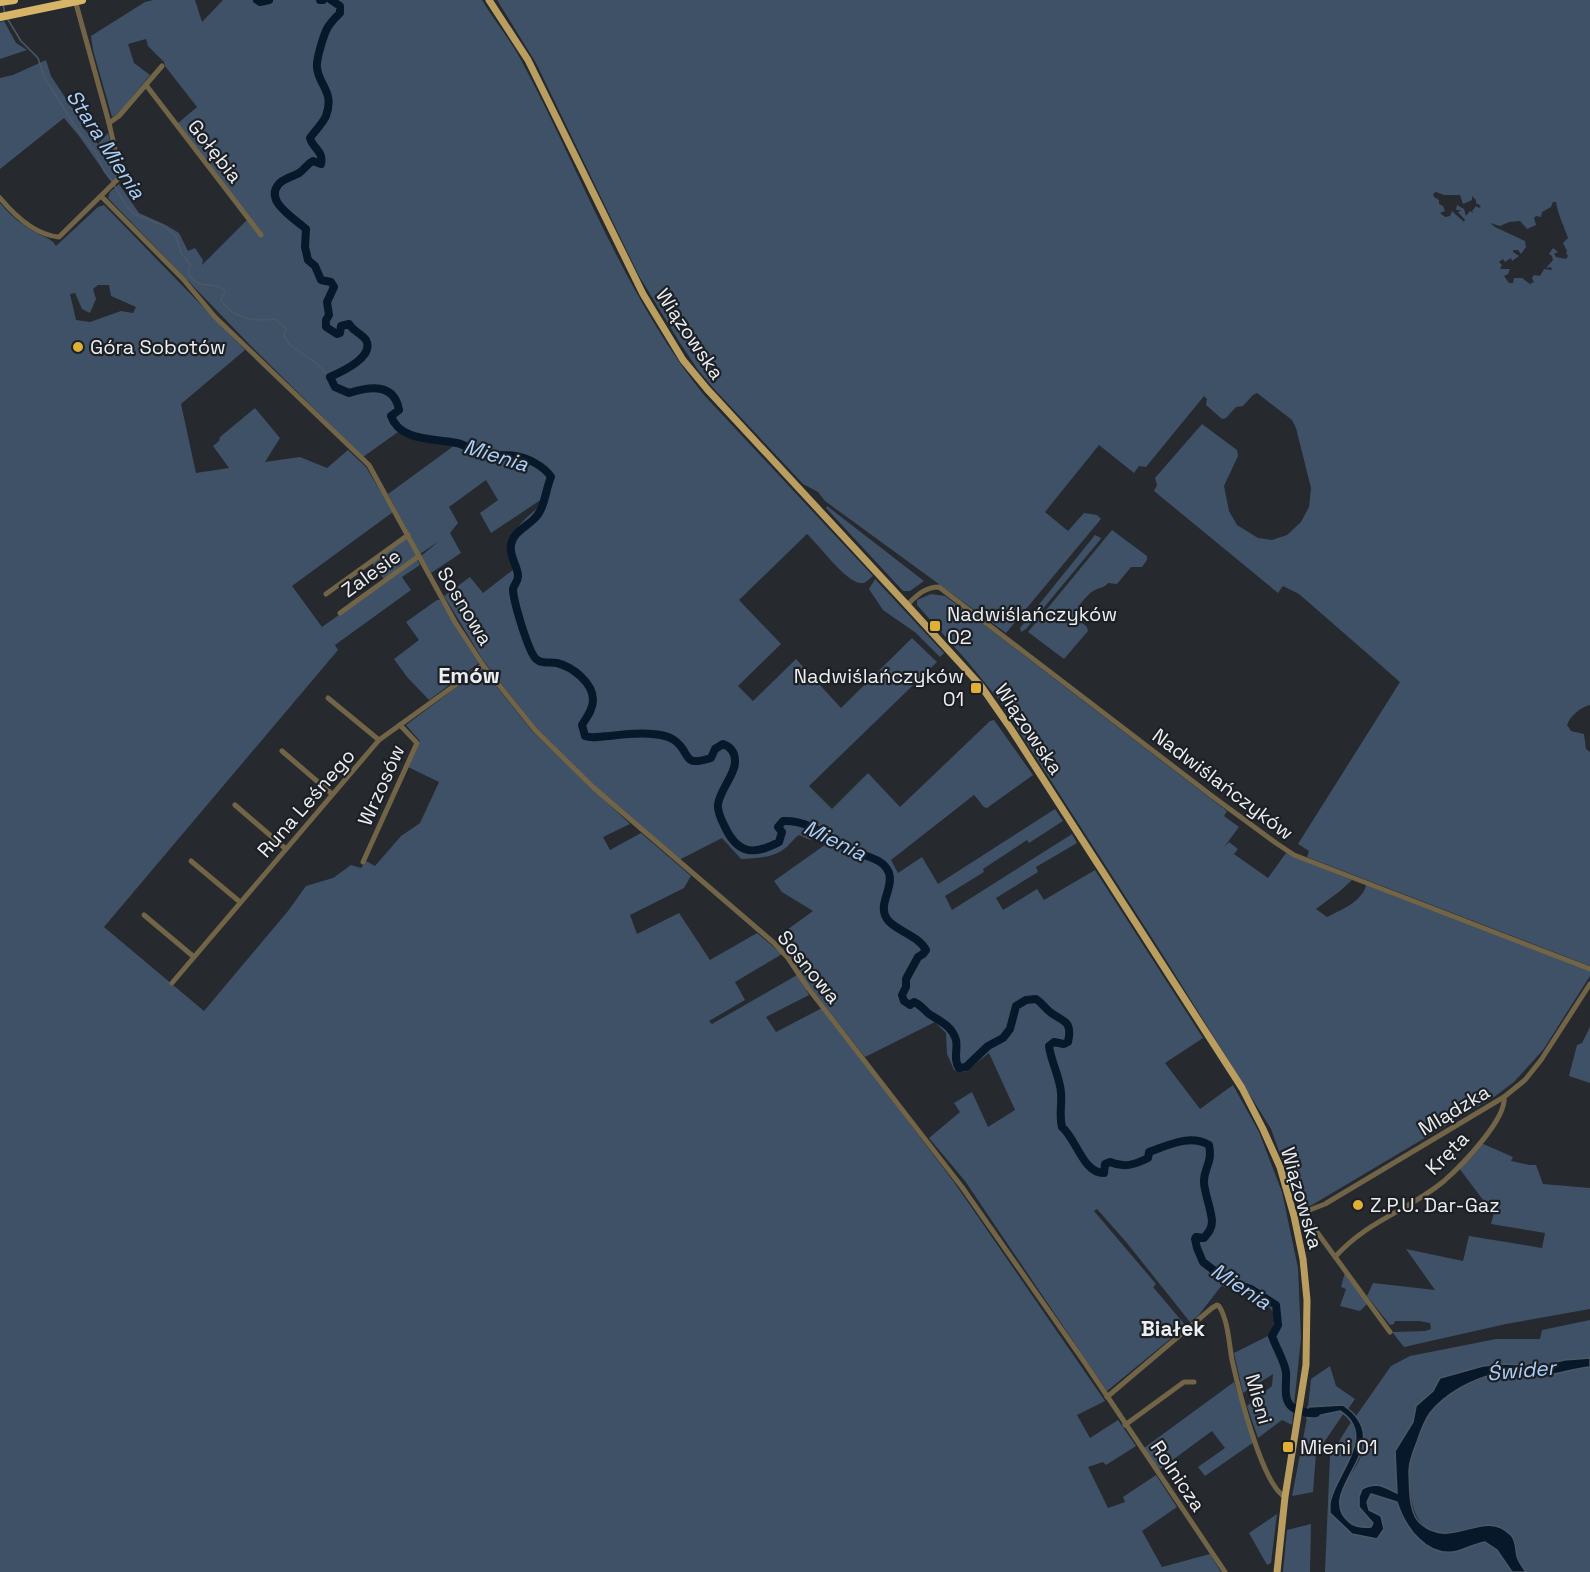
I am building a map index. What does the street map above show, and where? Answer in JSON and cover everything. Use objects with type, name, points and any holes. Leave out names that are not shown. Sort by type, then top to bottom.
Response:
[{"type":"highway","points":[[0,2],[14,0]]},
{"type":"highway","points":[[0,17],[82,0]]},
{"type":"main road","name":"Wiązowska","points":[[489,0],[528,60],[632,274],[683,360],[717,400],[963,664],[996,708],[1242,1088],[1263,1129],[1280,1167],[1294,1216],[1303,1259],[1307,1300],[1306,1365],[1285,1497],[1277,1572]]},
{"type":"street","points":[[0,198],[14,215],[26,223],[45,234],[59,237],[121,176],[110,123],[75,0]]},
{"type":"street","points":[[110,123],[119,116],[162,66]]},
{"type":"street","name":"Gołębia","points":[[146,85],[261,235]]},
{"type":"street","name":"Sosnowa","points":[[102,197],[171,266],[215,316],[369,465],[455,622],[483,665],[536,730],[594,788],[774,943],[788,958],[808,988],[962,1187],[1107,1397]]},
{"type":"street","points":[[326,594],[408,535]]},
{"type":"street","name":"Zalesie","points":[[340,613],[419,556]]},
{"type":"street","name":"Nadwiślańczyków","points":[[908,604],[923,591],[939,587],[1212,796],[1294,855],[1590,969]]},
{"type":"street","name":"Runa Leśnego","points":[[172,983],[379,740],[483,665]]},
{"type":"street","points":[[328,698],[379,740]]},
{"type":"street","name":"Wrzosów","points":[[363,862],[417,743],[400,725]]},
{"type":"street","points":[[282,751],[332,794]]},
{"type":"street","points":[[235,805],[286,849]]},
{"type":"street","points":[[191,861],[240,902]]},
{"type":"street","points":[[144,915],[194,957]]},
{"type":"street","name":"Mlądzka","points":[[1294,1216],[1333,1199],[1504,1097],[1525,1080],[1541,1060],[1590,984]]},
{"type":"street","name":"Kręta","points":[[1335,1257],[1364,1230],[1444,1181],[1492,1129],[1504,1107],[1504,1097]]},
{"type":"street","points":[[1305,1213],[1390,1332]]},
{"type":"street","name":"Mieni","points":[[1107,1397],[1217,1305],[1221,1307],[1242,1399],[1259,1452],[1269,1478],[1278,1492],[1285,1497]]},
{"type":"street","points":[[1125,1425],[1184,1382],[1194,1382]]},
{"type":"street","name":"Rolnicza","points":[[1107,1397],[1225,1572]]},
{"type":"shaded area","points":[[195,0],[202,22],[223,0],[482,0],[520,58],[626,274],[675,356],[704,395],[873,576],[864,583],[854,581],[840,570],[807,534],[739,600],[781,644],[738,686],[753,701],[796,659],[841,708],[912,638],[937,662],[809,786],[832,809],[868,773],[900,807],[990,721],[994,720],[1033,775],[987,808],[974,795],[891,860],[898,873],[922,857],[938,884],[1055,809],[1063,821],[1029,843],[1027,840],[983,869],[984,872],[945,896],[952,910],[1072,834],[1077,843],[1036,867],[1038,872],[996,898],[1003,910],[1037,889],[1044,900],[1095,870],[1203,1038],[1165,1063],[1200,1109],[1233,1085],[1259,1132],[1282,1192],[1298,1268],[1301,1338],[1292,1425],[1282,1420],[1258,1438],[1247,1406],[1272,1386],[1273,1374],[1243,1393],[1234,1353],[1270,1335],[1274,1318],[1268,1306],[1241,1290],[1229,1285],[1225,1288],[1222,1285],[1198,1316],[1190,1322],[1097,1209],[1094,1211],[1156,1284],[1153,1287],[1186,1326],[1107,1391],[965,1181],[929,1138],[960,1112],[954,1103],[972,1092],[988,1127],[1015,1110],[989,1053],[965,1072],[954,1070],[947,1054],[946,1033],[935,1022],[865,1057],[810,987],[787,951],[789,949],[776,938],[813,911],[782,892],[774,881],[829,842],[821,835],[810,840],[799,835],[779,852],[764,857],[741,859],[722,838],[679,860],[606,797],[536,728],[483,660],[444,596],[470,577],[483,593],[514,569],[508,556],[509,541],[518,527],[541,504],[542,499],[491,533],[480,513],[498,500],[486,480],[449,507],[458,523],[450,533],[461,553],[431,573],[421,556],[439,541],[420,554],[388,494],[455,445],[404,436],[398,432],[363,457],[250,345],[108,198],[110,192],[119,184],[139,213],[179,233],[188,251],[195,248],[203,260],[202,265],[247,220],[177,124],[197,107],[164,62],[148,46],[146,39],[128,44],[134,63],[150,75],[118,114],[112,117],[91,36],[145,2]]},
{"type":"shaded area","points":[[497,0],[1590,0],[1590,705],[1576,712],[1567,725],[1571,731],[1584,734],[1586,749],[1590,752],[1590,966],[1307,857],[1309,851],[1298,844],[1400,682],[1299,594],[1283,586],[1278,593],[1154,491],[1157,485],[1155,478],[1202,424],[1237,450],[1238,456],[1224,486],[1229,511],[1237,525],[1258,538],[1272,540],[1287,535],[1301,522],[1309,507],[1311,488],[1292,420],[1257,393],[1243,406],[1236,407],[1226,418],[1222,419],[1206,405],[1207,399],[1204,396],[1146,467],[1139,466],[1134,473],[1099,445],[1045,512],[1068,531],[1084,513],[1097,515],[1101,519],[1006,633],[825,501],[818,492],[803,484],[698,370],[639,276],[536,63]],"holes":[[[1436,192],[1444,195],[1460,195],[1463,204],[1472,200],[1472,196],[1481,206],[1479,208],[1476,206],[1473,213],[1470,211],[1466,216],[1464,209],[1457,205],[1456,210],[1461,210],[1458,212],[1465,220],[1464,222],[1452,211],[1450,216],[1445,217],[1440,213],[1445,211],[1443,206],[1434,197],[1433,194]],[[1553,202],[1556,202],[1568,238],[1563,243],[1568,256],[1566,259],[1556,257],[1554,254],[1558,252],[1553,248],[1549,254],[1553,260],[1546,268],[1551,267],[1552,270],[1544,269],[1540,276],[1534,275],[1532,278],[1534,282],[1530,284],[1522,278],[1514,278],[1513,283],[1509,283],[1504,276],[1510,269],[1500,269],[1502,265],[1499,262],[1503,259],[1505,262],[1511,258],[1512,261],[1519,256],[1513,250],[1518,250],[1521,254],[1526,247],[1525,241],[1490,223],[1500,226],[1520,221],[1527,229],[1536,225],[1534,218],[1541,217],[1542,212],[1551,207]]]},
{"type":"shaded area","points":[[4,21],[16,43],[27,50],[0,59],[0,22]]},
{"type":"shaded area","points":[[46,60],[51,76],[80,120],[82,127],[98,144],[108,133],[119,177],[113,184],[64,118],[0,169],[0,78],[13,75]]},
{"type":"shaded area","points":[[0,203],[22,224],[56,246],[98,207],[104,205],[245,350],[181,404],[196,473],[229,468],[213,446],[220,437],[255,408],[280,438],[265,462],[300,457],[327,468],[348,450],[366,467],[393,512],[292,586],[322,627],[417,559],[420,565],[402,577],[411,590],[335,645],[338,650],[104,927],[204,1011],[288,911],[306,886],[333,878],[351,865],[361,868],[366,861],[375,866],[401,836],[420,823],[439,782],[408,767],[420,741],[406,725],[482,668],[533,732],[630,824],[603,837],[610,850],[641,833],[691,876],[684,888],[630,915],[637,934],[679,913],[710,960],[757,933],[782,954],[735,982],[745,1000],[709,1021],[712,1024],[797,975],[809,995],[766,1017],[776,1032],[822,1008],[954,1182],[1105,1401],[1077,1415],[1090,1438],[1118,1420],[1136,1446],[1106,1465],[1103,1462],[1088,1467],[1108,1508],[1125,1502],[1123,1497],[1156,1475],[1177,1507],[1142,1531],[1162,1567],[1210,1554],[1221,1572],[0,1572]],"holes":[[[98,285],[109,285],[111,296],[136,307],[133,313],[121,311],[90,322],[76,320],[70,294],[75,293],[82,309],[90,313],[96,299],[93,289]]]},
{"type":"shaded area","points":[[827,506],[924,581],[910,591],[903,591],[826,508]]},
{"type":"shaded area","points":[[1112,530],[1147,556],[1147,560],[1142,567],[1131,567],[1117,584],[1108,583],[1092,592],[1084,600],[1075,613],[1077,619],[1087,627],[1088,631],[1064,659],[1028,632]]},
{"type":"shaded area","points":[[1095,535],[1101,538],[1100,540],[1026,629],[1021,632],[1020,628]]},
{"type":"shaded area","points":[[407,538],[416,556],[384,579],[372,563]]},
{"type":"shaded area","points":[[875,579],[944,653],[940,657],[916,633],[883,610],[869,589]]},
{"type":"shaded area","points":[[931,594],[945,596],[1227,811],[1224,816],[1239,827],[1224,847],[1229,842],[1238,849],[1234,854],[1268,878],[1286,853],[1352,880],[1316,909],[1327,917],[1345,908],[1361,896],[1366,885],[1590,971],[1590,976],[1543,1050],[1514,1082],[1494,1097],[1312,1205],[1303,1208],[1298,1204],[1271,1129],[1161,952],[999,700],[917,605],[917,600]]},
{"type":"shaded area","points":[[440,600],[479,663],[429,700],[394,659],[419,640],[406,622]]},
{"type":"shaded area","points":[[1590,1027],[1590,1083],[1569,1076],[1577,1045],[1582,1043]]},
{"type":"shaded area","points":[[1481,1143],[1513,1157],[1511,1161],[1536,1165],[1543,1184],[1590,1188],[1590,1309],[1506,1324],[1404,1347],[1392,1332],[1425,1331],[1431,1329],[1430,1323],[1395,1321],[1390,1325],[1367,1296],[1373,1283],[1435,1290],[1406,1249],[1463,1261],[1469,1236],[1542,1248],[1545,1233],[1491,1224],[1496,1205],[1486,1204],[1459,1168]]},
{"type":"shaded area","points":[[1345,1272],[1367,1304],[1360,1311],[1340,1306],[1346,1289],[1341,1287]]},
{"type":"shaded area","points":[[1590,1320],[1590,1358],[1543,1366],[1503,1364],[1483,1366],[1440,1378],[1433,1391],[1416,1406],[1413,1422],[1395,1451],[1397,1493],[1362,1489],[1374,1523],[1371,1527],[1361,1527],[1346,1519],[1340,1510],[1341,1493],[1362,1452],[1361,1432],[1356,1416],[1391,1366],[1410,1356],[1496,1339],[1540,1339],[1542,1330]]},
{"type":"shaded area","points":[[1330,1366],[1336,1386],[1355,1399],[1348,1409],[1343,1405],[1308,1407],[1311,1379]]},
{"type":"shaded area","points":[[1590,1367],[1590,1572],[1526,1572],[1517,1557],[1515,1543],[1469,1528],[1444,1534],[1426,1528],[1415,1512],[1409,1464],[1414,1445],[1424,1424],[1440,1402],[1464,1386],[1493,1375],[1505,1373],[1541,1376]]},
{"type":"shaded area","points":[[1234,1382],[1254,1442],[1205,1476],[1198,1467],[1225,1448],[1212,1431],[1159,1470],[1144,1448]]},
{"type":"shaded area","points":[[1340,1411],[1344,1413],[1316,1454],[1313,1492],[1292,1496],[1307,1418]]},
{"type":"shaded area","points":[[1351,1422],[1355,1442],[1353,1452],[1330,1500],[1352,1534],[1384,1529],[1381,1516],[1369,1510],[1367,1502],[1371,1494],[1397,1502],[1402,1517],[1443,1551],[1457,1551],[1485,1542],[1497,1550],[1512,1572],[1325,1572],[1330,1456]]},
{"type":"shaded area","points":[[1277,1514],[1271,1563],[1267,1565],[1249,1533]]},
{"type":"shaded area","points":[[1311,1524],[1310,1572],[1283,1572],[1287,1530]]},
{"type":"water","name":"Świder","points":[[1590,1358],[1590,1367],[1541,1376],[1496,1374],[1460,1388],[1430,1413],[1411,1457],[1410,1500],[1421,1524],[1433,1531],[1445,1533],[1490,1525],[1500,1528],[1513,1538],[1519,1562],[1526,1572],[1512,1572],[1497,1550],[1485,1542],[1458,1551],[1447,1552],[1427,1546],[1412,1531],[1397,1502],[1371,1494],[1367,1502],[1369,1510],[1381,1516],[1384,1529],[1377,1539],[1352,1534],[1330,1513],[1330,1502],[1335,1488],[1352,1454],[1355,1431],[1351,1421],[1340,1411],[1307,1418],[1308,1407],[1343,1405],[1359,1420],[1364,1436],[1361,1451],[1346,1481],[1341,1496],[1341,1509],[1351,1524],[1371,1527],[1373,1523],[1359,1507],[1362,1489],[1376,1485],[1397,1493],[1395,1451],[1413,1422],[1416,1406],[1433,1391],[1440,1378],[1483,1366],[1503,1364],[1543,1366],[1564,1360]]},
{"type":"waterway","name":"Mienia","points":[[257,0],[260,2],[269,0]]},
{"type":"waterway","name":"Mienia","points":[[331,0],[340,6],[340,13],[326,30],[317,64],[318,73],[329,100],[328,107],[325,119],[310,138],[320,153],[321,164],[313,161],[299,173],[280,183],[275,191],[275,198],[283,210],[306,229],[305,247],[308,260],[315,266],[321,280],[331,282],[334,287],[327,302],[329,315],[326,327],[337,334],[340,333],[341,326],[349,324],[366,340],[366,352],[361,358],[349,368],[330,377],[335,387],[349,393],[372,388],[386,391],[392,395],[399,410],[391,416],[396,424],[410,435],[457,443],[487,455],[520,457],[535,463],[548,473],[551,477],[538,515],[517,533],[512,541],[511,554],[518,576],[513,589],[525,636],[536,659],[569,668],[590,688],[593,704],[582,725],[585,736],[660,735],[674,740],[690,760],[695,761],[711,758],[715,749],[723,744],[732,750],[735,766],[719,799],[718,809],[729,835],[740,847],[754,850],[779,842],[782,832],[778,827],[783,821],[793,821],[811,827],[850,850],[882,864],[889,873],[890,879],[884,914],[890,923],[918,940],[926,950],[918,957],[906,979],[906,987],[902,995],[904,1001],[910,1005],[914,1002],[921,1006],[952,1031],[956,1040],[956,1061],[959,1068],[966,1067],[988,1046],[1003,1038],[1010,1029],[1016,1006],[1026,1000],[1036,999],[1068,1025],[1068,1042],[1064,1044],[1054,1042],[1049,1046],[1060,1087],[1061,1123],[1091,1168],[1104,1173],[1105,1164],[1110,1162],[1120,1165],[1134,1164],[1148,1158],[1149,1152],[1179,1142],[1194,1140],[1209,1145],[1210,1157],[1204,1183],[1212,1223],[1204,1238],[1196,1237],[1197,1248],[1203,1262],[1216,1272],[1230,1282],[1251,1289],[1276,1305],[1278,1325],[1272,1336],[1285,1367],[1287,1399],[1297,1410],[1316,1413]]},
{"type":"waterway","name":"Stara Mienia","points":[[3,4],[5,14]]},
{"type":"waterway","name":"Stara Mienia","points":[[7,18],[21,41],[38,58],[44,77],[79,132],[95,151],[104,171],[112,181]]},
{"type":"waterway","name":"Stara Mienia","points":[[114,185],[134,214],[162,225],[176,236],[181,253],[191,265],[188,272],[196,282],[225,290],[221,300],[238,315],[259,320],[275,319],[286,328],[284,336],[290,345],[316,363],[330,377]]},
{"type":"place","name":"Góra Sobotów","points":[[78,347]]},
{"type":"place","name":"Nadwiślańczyków 02","points":[[935,626]]},
{"type":"place","name":"Nadwiślańczyków 01","points":[[976,688]]},
{"type":"place","name":"Z.P.U. Dar-Gaz","points":[[1358,1205]]},
{"type":"place","name":"Mieni 01","points":[[1288,1447]]},
{"type":"district","name":"Emów","points":[[469,675]]},
{"type":"district","name":"Białek","points":[[1173,1328]]}]
